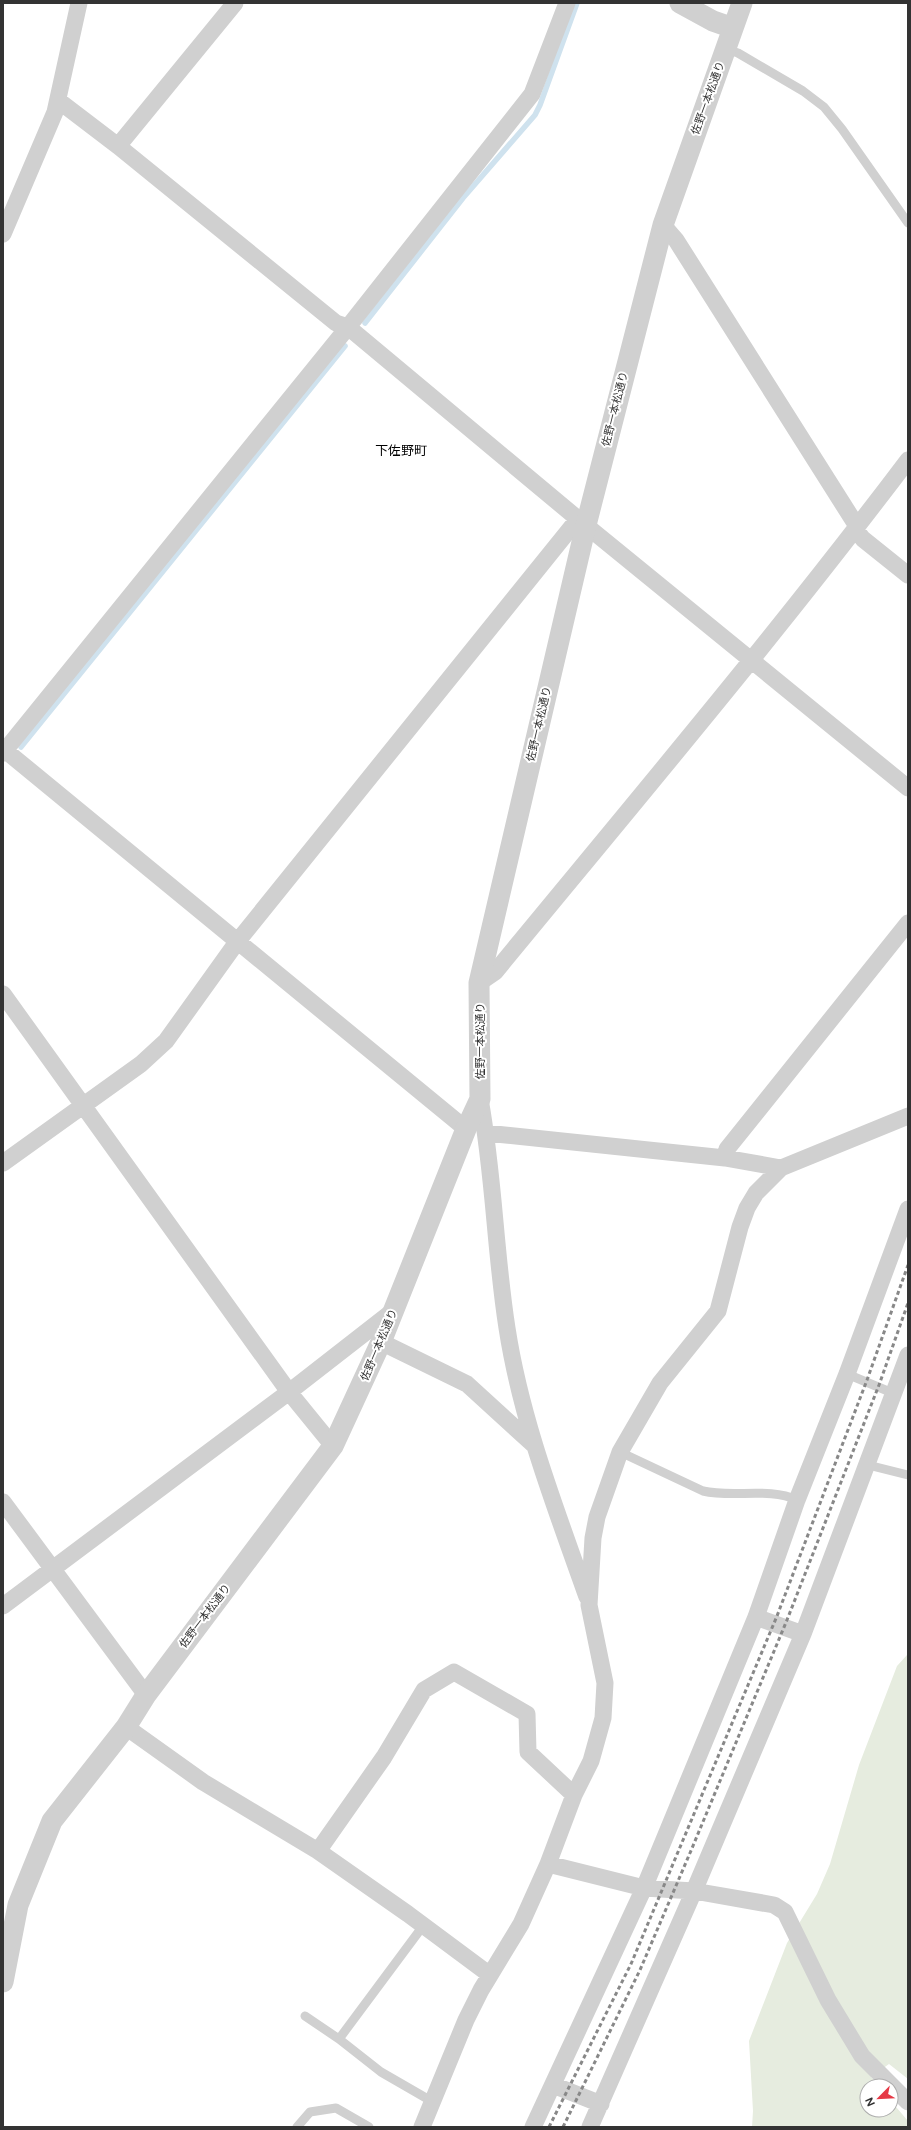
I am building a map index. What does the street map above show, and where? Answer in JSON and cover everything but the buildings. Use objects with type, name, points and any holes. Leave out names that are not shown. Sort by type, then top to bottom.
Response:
[{"type":"street","points":[[3,234],[58,101],[79,3]]},
{"type":"street","points":[[118,146],[235,3]]},
{"type":"street","points":[[466,1129],[5,752],[348,327],[532,94],[567,3]]},
{"type":"street","points":[[680,3],[713,21],[733,28]]},
{"type":"street","name":"佐野一本松通り","points":[[3,1982],[18,1905],[52,1821],[126,1726],[146,1695],[333,1446],[381,1342],[466,1129],[480,1099],[479,983],[582,522],[663,225],[742,3]]},
{"type":"street","points":[[58,101],[118,146],[336,323],[348,327],[582,522],[908,788]]},
{"type":"street","points":[[663,225],[676,240],[863,539],[908,575]]},
{"type":"street","points":[[479,983],[495,972],[857,528],[908,460]]},
{"type":"street","points":[[3,1164],[141,1064],[166,1041],[237,942],[582,522]]},
{"type":"street","points":[[725,1158],[727,1149],[908,923]]},
{"type":"street","points":[[3,994],[290,1392],[333,1446]]},
{"type":"street","points":[[422,2127],[466,2020],[490,1975],[521,1924],[548,1864],[574,1795],[591,1761],[603,1718],[605,1683],[589,1605],[535,1446],[515,1370],[507,1327],[486,1133],[480,1099]]},
{"type":"street","points":[[589,1605],[593,1538],[597,1518],[620,1452],[660,1383],[718,1311],[740,1227],[747,1208],[756,1193],[781,1168],[908,1116]]},
{"type":"street","points":[[486,1133],[725,1158],[781,1168]]},
{"type":"street","points":[[533,2127],[644,1888],[756,1617],[797,1500],[847,1374],[908,1209]]},
{"type":"street","points":[[3,1606],[52,1571],[290,1392],[393,1311]]},
{"type":"street","points":[[381,1342],[467,1384],[535,1446]]},
{"type":"street","points":[[590,2127],[694,1891],[804,1634],[895,1394],[908,1355]]},
{"type":"street","points":[[3,1502],[52,1571],[146,1695]]},
{"type":"street","points":[[756,1617],[804,1634]]},
{"type":"street","points":[[318,1851],[384,1756],[424,1690],[454,1672],[527,1714],[528,1752],[574,1795]]},
{"type":"street","points":[[126,1726],[203,1782],[318,1851],[490,1975]]},
{"type":"street","points":[[548,1864],[644,1888],[694,1891],[774,1905],[785,1912],[828,2000],[862,2056],[908,2102]]},
{"type":"street","points":[[553,2085],[601,2104]]},
{"type":"lane","points":[[726,49],[738,53],[803,91],[824,107],[842,129],[908,223]]},
{"type":"lane","points":[[847,1374],[895,1394]]},
{"type":"lane","points":[[620,1452],[703,1491],[714,1494],[782,1495],[797,1500]]},
{"type":"lane","points":[[868,1465],[908,1475]]},
{"type":"lane","points":[[339,2038],[423,1926]]},
{"type":"lane","points":[[305,2016],[339,2038],[381,2072],[433,2102]]},
{"type":"lane","points":[[297,2127],[310,2112],[336,2108],[369,2127]]},
{"type":"shaded area","points":[[907,1655],[908,2079],[889,2064],[871,2077],[872,2078],[859,2078],[859,2118],[899,2118],[899,2110],[908,2121],[908,2127],[752,2127],[753,2111],[749,2041],[787,1943],[817,1894],[830,1864],[859,1765],[897,1666]]},
{"type":"waterway","points":[[365,323],[463,198],[535,115],[577,3]]},
{"type":"waterway","points":[[21,747],[345,346]]},
{"type":"railway","points":[[549,2127],[631,1964],[777,1616],[867,1380],[908,1265]]},
{"type":"railway","points":[[563,2127],[640,1970],[690,1853],[787,1620],[879,1385],[908,1303]]},
{"type":"district","name":"下佐野町","points":[[401,450]]}]
